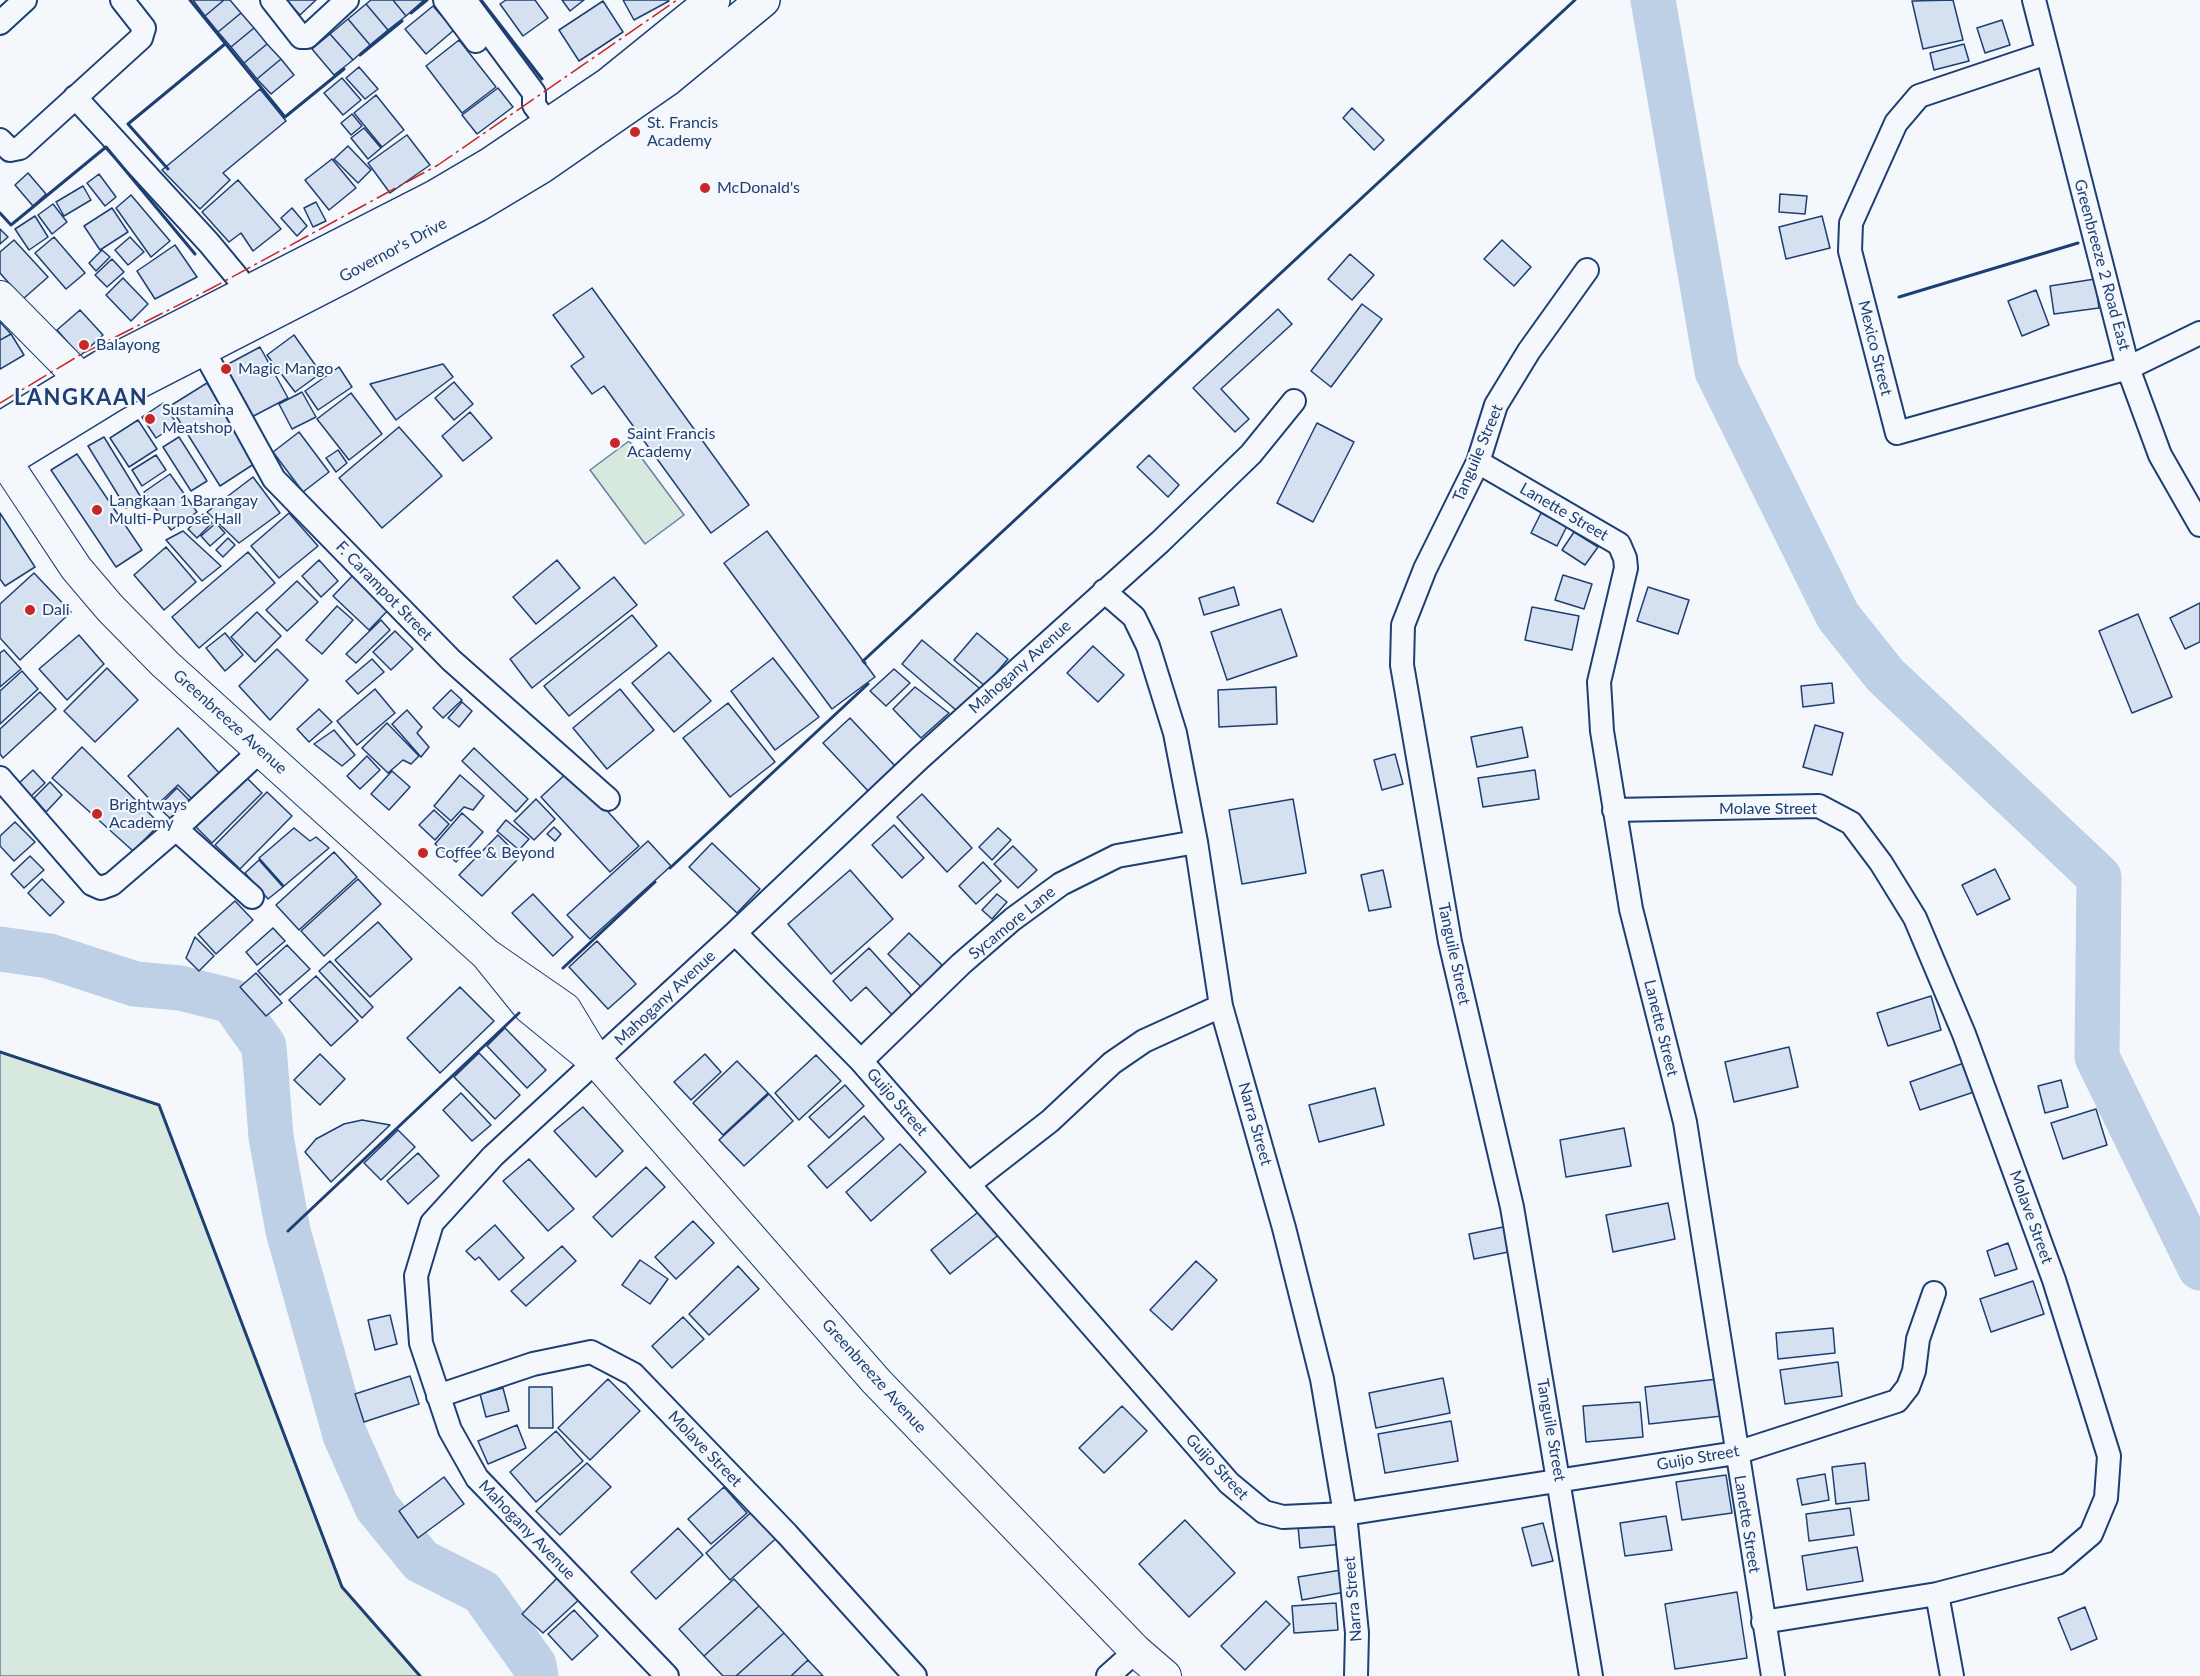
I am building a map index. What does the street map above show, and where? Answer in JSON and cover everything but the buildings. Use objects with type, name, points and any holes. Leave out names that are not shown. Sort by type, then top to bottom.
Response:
[{"type":"main road","name":"Governor's Drive","points":[[0,429],[81,379],[435,197],[551,127],[616,79],[713,0]]},
{"type":"main road","name":"Governor's Drive","points":[[2,463],[116,393],[446,221],[551,127],[666,80],[763,0]]},
{"type":"street","points":[[0,23],[25,0]]},
{"type":"street","points":[[0,140],[10,150],[20,148],[145,33],[144,28],[122,0]]},
{"type":"street","points":[[272,0],[301,37],[311,34],[347,0]]},
{"type":"street","points":[[445,0],[522,101],[551,127]]},
{"type":"street","points":[[465,0],[534,93],[551,127]]},
{"type":"street","name":"Greenbreeze 2 Road East","points":[[2034,0],[2128,368],[2160,455],[2199,522]]},
{"type":"street","name":"Mexico Street","points":[[2047,53],[1919,96],[1896,123],[1851,223],[1850,251],[1897,433],[2128,368],[2200,333]]},
{"type":"street","points":[[75,97],[209,243],[238,278],[245,293]]},
{"type":"street","name":"Tanguile Street","points":[[1587,270],[1529,351],[1496,405],[1478,462],[1425,569],[1403,625],[1402,665],[1450,942],[1512,1207],[1560,1480],[1591,1676]]},
{"type":"street","points":[[0,297],[81,379]]},
{"type":"street","name":"F. Carampot Street","points":[[202,348],[274,479],[451,660],[608,799]]},
{"type":"street","name":"Mahogany Avenue","points":[[667,1676],[477,1478],[450,1430],[421,1343],[416,1276],[432,1223],[493,1156],[597,1062],[920,758],[1160,542],[1251,454],[1294,401]]},
{"type":"street","name":"Lanette Street","points":[[1478,462],[1619,544],[1625,558],[1626,568],[1599,682],[1602,731],[1631,909],[1685,1122],[1773,1676]]},
{"type":"street","name":"Greenbreeze Avenue","points":[[2,463],[76,568],[110,608],[165,664],[488,955],[529,1007],[548,1025],[597,1062],[876,1381],[1136,1651],[1165,1676]]},
{"type":"street","name":"Narra Street","points":[[1104,591],[1134,617],[1149,646],[1175,733],[1196,843],[1221,1006],[1284,1228],[1322,1379],[1345,1514],[1357,1633],[1356,1676]]},
{"type":"street","points":[[0,778],[85,876],[101,888],[112,884],[176,829],[262,749]]},
{"type":"street","name":"Molave Street","points":[[1614,810],[1819,806],[1851,823],[1881,863],[1915,918],[1964,1034],[2054,1280],[2109,1456],[2106,1498],[2091,1534],[2057,1563],[1937,1593],[1763,1622]]},
{"type":"street","points":[[176,829],[252,897]]},
{"type":"street","name":"Sycamore Lane","points":[[861,1061],[961,964],[1013,919],[1060,884],[1117,856],[1196,843]]},
{"type":"street","name":"Guijo Street","points":[[735,933],[861,1061],[1229,1484],[1246,1500],[1264,1512],[1283,1517],[1345,1514],[1736,1453],[1897,1401],[1911,1379],[1918,1338],[1934,1293]]},
{"type":"street","points":[[969,1184],[1050,1121],[1112,1063],[1144,1041],[1221,1006]]},
{"type":"street","name":"Molave Street","points":[[438,1396],[533,1364],[591,1352],[633,1374],[787,1534],[915,1676]]},
{"type":"street","points":[[1937,1593],[1952,1676]]},
{"type":"street","points":[[1108,1676],[1136,1651]]},
{"type":"shaded area","points":[[629,441],[684,515],[645,544],[590,470]]},
{"type":"shaded area","points":[[0,1052],[159,1105],[342,1587],[420,1676],[0,1676]]},
{"type":"waterway","points":[[1653,0],[1717,371],[1838,616],[1885,675],[2099,877],[2097,1057],[2200,1268]]},
{"type":"waterway","points":[[0,949],[49,956],[135,984],[180,988],[232,1001],[264,1046],[271,1137],[288,1231],[345,1435],[377,1507],[421,1561],[482,1592],[534,1665],[536,1676]]},
{"type":"wall","points":[[190,0],[285,117],[344,69]]},
{"type":"wall","points":[[411,13],[427,0]]},
{"type":"wall","points":[[481,0],[542,79]]},
{"type":"wall","points":[[865,663],[863,661],[1575,0]]},
{"type":"wall","points":[[360,55],[402,21]]},
{"type":"wall","points":[[168,169],[128,124],[225,44]]},
{"type":"wall","points":[[0,213],[11,225],[106,147],[195,254]]},
{"type":"wall","points":[[1899,297],[2078,243]]},
{"type":"wall","points":[[670,868],[868,684]]},
{"type":"wall","points":[[563,968],[655,882]]},
{"type":"wall","points":[[288,1231],[519,1013]]},
{"type":"wall","points":[[0,1052],[159,1105],[342,1587],[420,1676]]},
{"type":"power","points":[[0,403],[80,355],[210,289],[438,165],[677,0]]},
{"type":"place","name":"St. Francis Academy","points":[[635,132]]},
{"type":"place","name":"McDonald's","points":[[705,188]]},
{"type":"place","name":"Balayong","points":[[84,345]]},
{"type":"place","name":"Magic Mango","points":[[226,369]]},
{"type":"place","name":"Sustamina Meatshop","points":[[150,419]]},
{"type":"place","name":"Saint Francis Academy","points":[[615,443]]},
{"type":"place","name":"Langkaan 1 Barangay Multi-Purpose Hall","points":[[97,510]]},
{"type":"place","name":"Dali","points":[[30,610]]},
{"type":"place","name":"Brightways Academy","points":[[97,814]]},
{"type":"place","name":"Coffee & Beyond","points":[[423,853]]},
{"type":"district","name":"LANGKAAN","points":[[81,398]]}]
